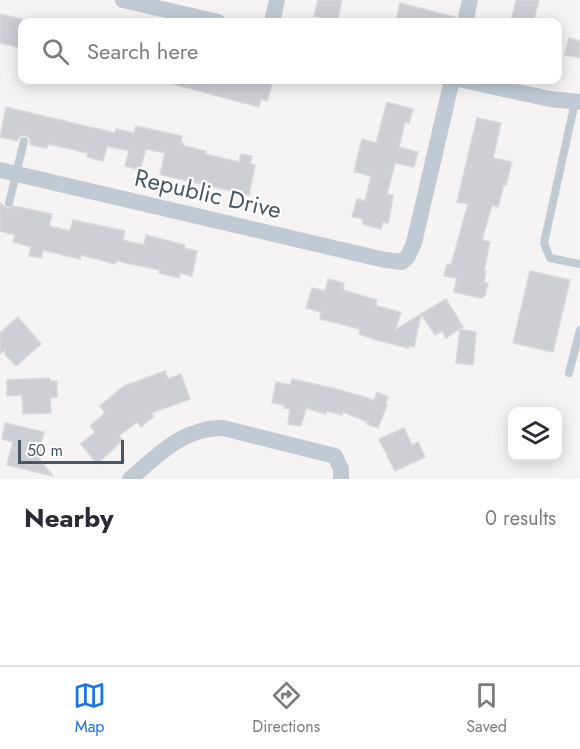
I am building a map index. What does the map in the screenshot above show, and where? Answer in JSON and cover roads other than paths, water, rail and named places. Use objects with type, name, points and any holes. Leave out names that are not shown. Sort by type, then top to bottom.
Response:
[{"type":"street","points":[[123,0],[201,18]]},
{"type":"street","points":[[273,18],[277,0]]},
{"type":"street","points":[[466,18],[470,0]]},
{"type":"street","name":"Republic Drive","points":[[8,172],[398,262],[405,259],[414,243],[451,84]]},
{"type":"street","points":[[481,84],[550,99],[578,102]]},
{"type":"street","points":[[130,479],[180,438],[211,428],[223,428],[326,452],[335,456],[339,462],[341,479]]},
{"type":"lane","points":[[578,102],[544,243],[550,258],[580,264]]},
{"type":"lane","points":[[9,203],[8,172],[24,141]]},
{"type":"lane","points":[[569,373],[580,330]]}]
